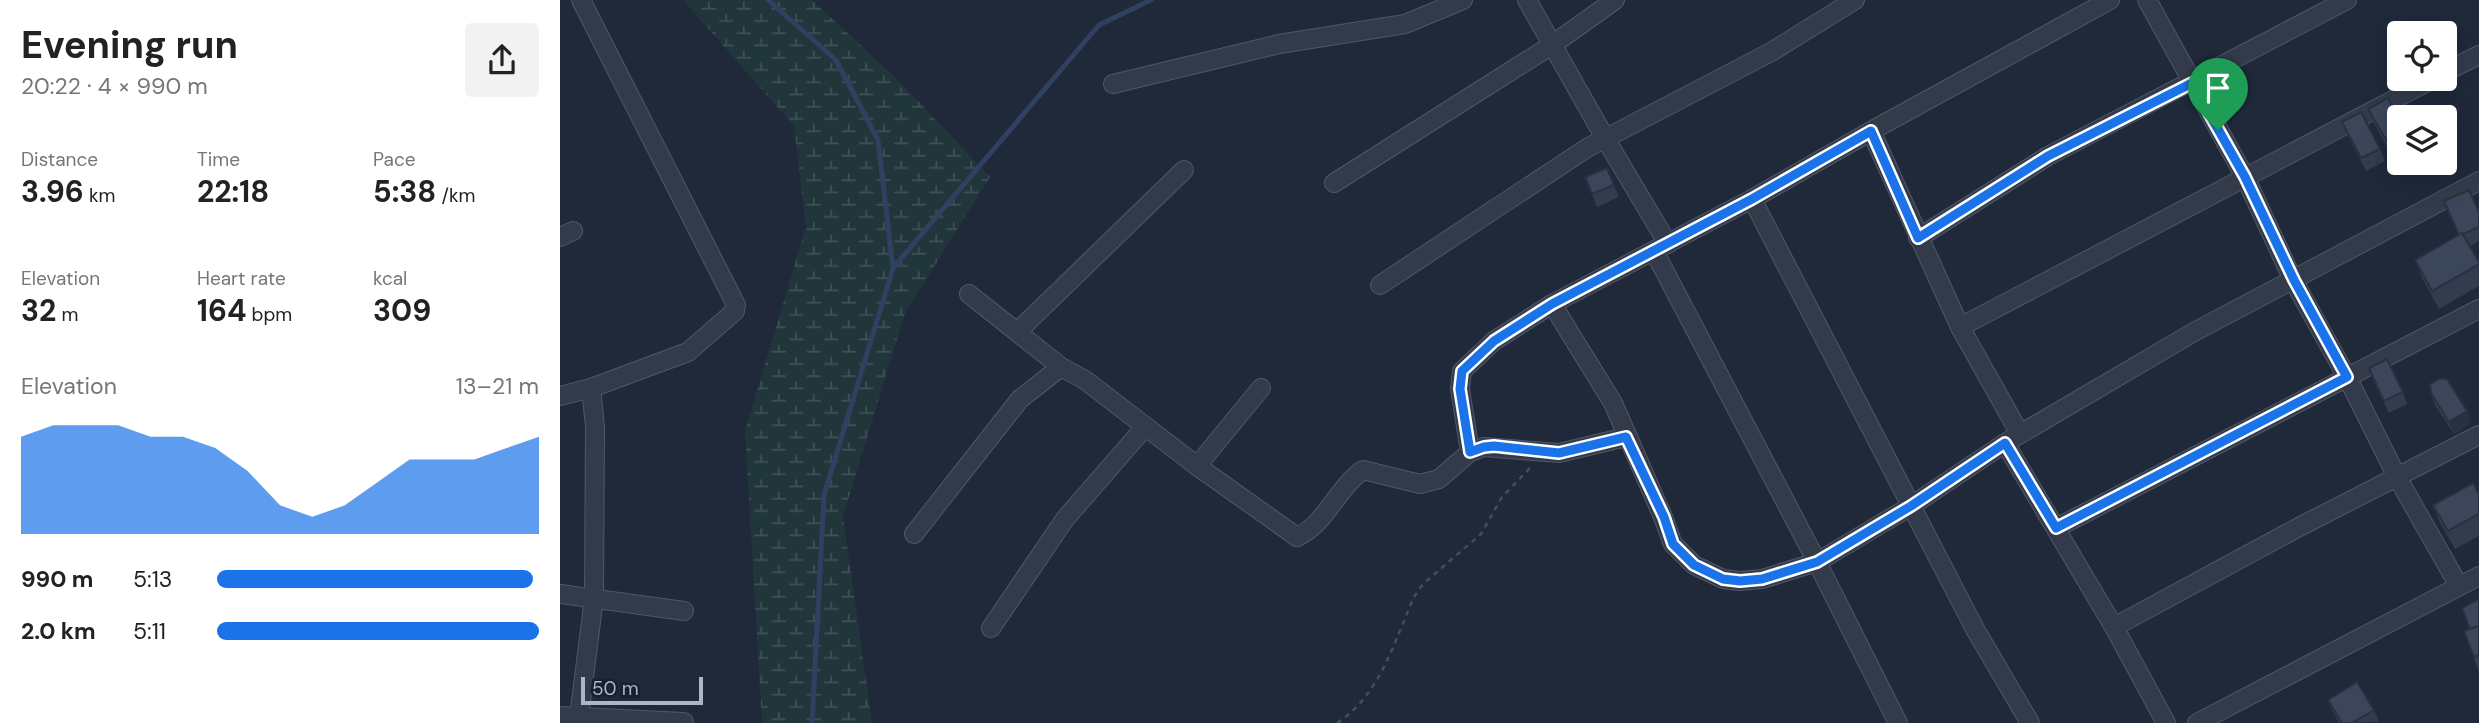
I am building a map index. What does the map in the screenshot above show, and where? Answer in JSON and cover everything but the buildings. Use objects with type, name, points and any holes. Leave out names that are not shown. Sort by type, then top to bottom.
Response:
[{"type":"street","points":[[560,396],[591,388],[688,352],[735,311],[736,306],[581,0]]},
{"type":"street","points":[[1113,85],[1279,44],[1405,24],[1463,0]]},
{"type":"street","points":[[1527,0],[1605,138],[1661,247],[1898,723]]},
{"type":"street","points":[[1334,183],[1552,45],[1615,0]]},
{"type":"street","points":[[1380,285],[1587,148],[1771,52],[1854,0]]},
{"type":"street","points":[[1470,452],[1460,389],[1462,371],[1494,341],[1552,304],[1752,199],[2110,0]]},
{"type":"street","points":[[2147,0],[2245,177],[2294,280],[2397,477],[2459,586]]},
{"type":"street","points":[[1918,238],[2048,156],[2347,0]]},
{"type":"street","points":[[2457,66],[2479,55]]},
{"type":"street","points":[[1960,327],[2410,91]]},
{"type":"street","points":[[1871,131],[1918,238],[2056,528],[2166,723]]},
{"type":"street","points":[[1017,332],[1184,170]]},
{"type":"street","points":[[1552,304],[1613,403],[1664,517],[1673,544],[1694,565],[1723,579],[1762,579],[1817,562],[1911,506],[2013,438],[2194,332],[2479,180]]},
{"type":"street","points":[[1752,199],[1975,629],[2030,723]]},
{"type":"street","points":[[969,294],[1061,367],[1085,380],[1197,466],[1297,537],[1309,532],[1350,480],[1363,470],[1420,484],[1439,479],[1470,452],[1484,447],[1559,453],[1626,437]]},
{"type":"street","points":[[2056,528],[2479,309]]},
{"type":"street","points":[[914,534],[1020,399],[1061,367]]},
{"type":"street","points":[[579,717],[594,598],[594,427],[591,388]]},
{"type":"street","points":[[1197,466],[1261,388]]},
{"type":"street","points":[[991,628],[1065,519],[1145,427]]},
{"type":"street","points":[[2114,627],[2479,435]]},
{"type":"street","points":[[2197,723],[2479,576]]},
{"type":"street","points":[[560,594],[684,611]]},
{"type":"street","points":[[560,716],[684,722]]},
{"type":"path","points":[[1337,723],[1368,696],[1414,597],[1423,584],[1481,534],[1502,496],[1520,478],[1537,462],[1559,453]]},
{"type":"green space","points":[[683,0],[812,0],[899,81],[990,177],[905,313],[843,516],[872,723],[762,723],[745,431],[806,227],[794,126]]},
{"type":"waterway","points":[[768,0],[836,60],[878,140],[893,268]]},
{"type":"waterway","points":[[812,723],[824,495],[893,268],[1099,25],[1151,0]]},
{"type":"route","points":[[2192,83],[2218,130],[2245,177],[2294,280],[2347,377],[2056,528],[2005,443],[1911,506],[1817,562],[1762,579],[1723,579],[1694,565],[1673,544],[1664,517],[1626,437],[1559,453],[1494,446],[1470,452],[1460,389],[1462,371],[1494,341],[1552,304],[1752,199],[1871,131],[1918,238],[2048,156],[2192,83]]}]
